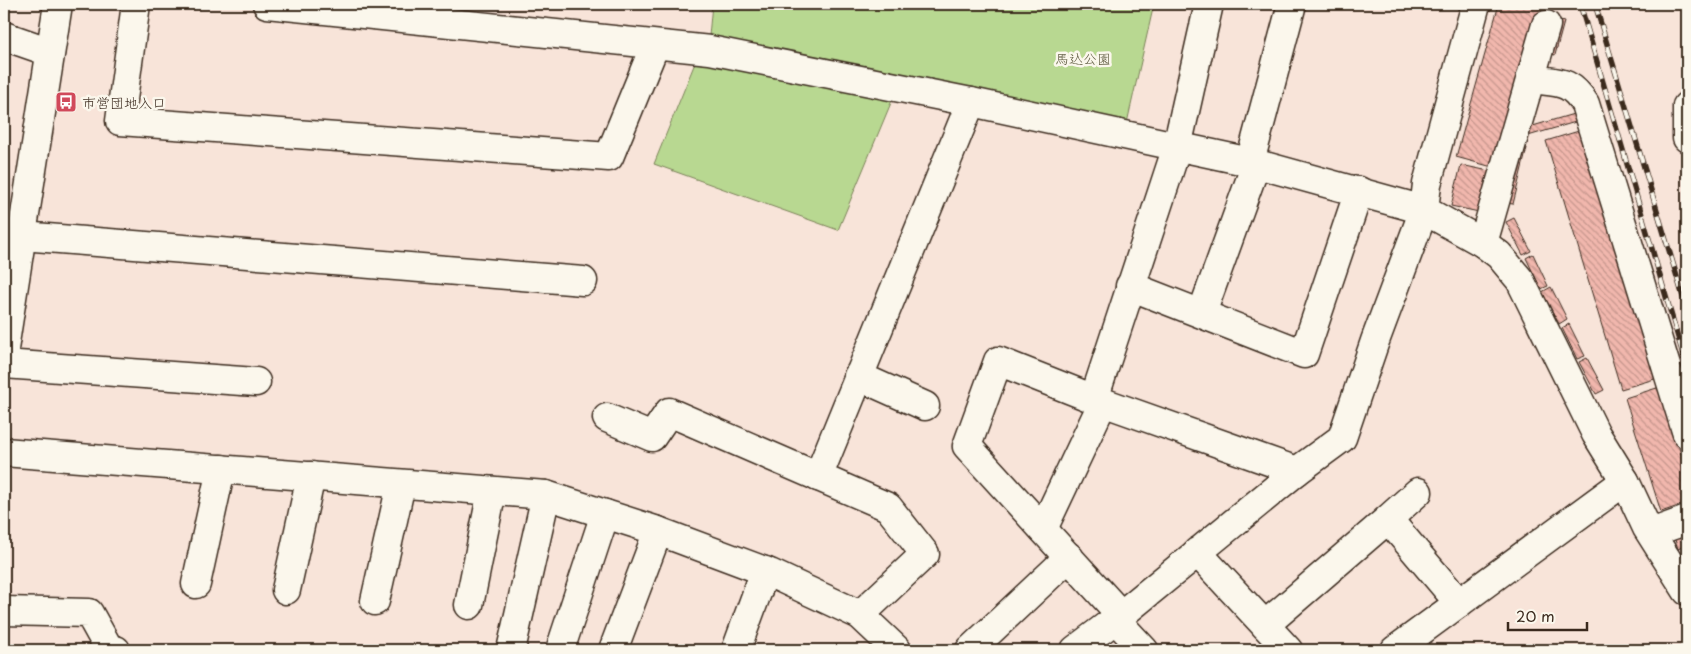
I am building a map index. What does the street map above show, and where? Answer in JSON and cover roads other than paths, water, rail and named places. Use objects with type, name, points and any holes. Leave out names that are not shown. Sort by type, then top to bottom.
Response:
[{"type":"street","points":[[4,350],[58,4]]},
{"type":"street","points":[[136,4],[120,121],[609,156],[655,45]]},
{"type":"street","points":[[267,4],[710,50],[971,102],[1253,163],[1424,210],[1483,243],[1499,255],[1520,280],[1596,434],[1625,481],[1651,533],[1687,591]]},
{"type":"street","points":[[1043,529],[1098,400],[1130,286],[1177,146],[1209,4]]},
{"type":"street","points":[[1202,313],[1253,163],[1292,4]]},
{"type":"street","points":[[1075,650],[1296,471],[1342,438],[1375,341],[1424,210],[1427,184],[1476,4]]},
{"type":"street","points":[[1483,243],[1546,25]]},
{"type":"street","points":[[4,36],[50,52]]},
{"type":"street","points":[[1531,79],[1568,85],[1578,91],[1585,104],[1687,434]]},
{"type":"street","points":[[818,477],[971,102]]},
{"type":"street","points":[[1687,106],[1687,138]]},
{"type":"street","points":[[1130,286],[1304,354],[1359,191]]},
{"type":"street","points":[[22,236],[583,281]]},
{"type":"street","points":[[1144,650],[1069,557],[967,446],[998,361],[1098,400],[1296,471]]},
{"type":"street","points":[[4,364],[256,382]]},
{"type":"street","points":[[858,376],[925,406]]},
{"type":"street","points":[[607,418],[652,437],[669,412],[888,507],[925,554],[860,615]]},
{"type":"street","points":[[4,452],[546,495],[658,531],[765,571],[860,615],[894,650]]},
{"type":"street","points":[[196,584],[221,469]]},
{"type":"street","points":[[286,590],[311,476]]},
{"type":"street","points":[[1395,650],[1625,481]]},
{"type":"street","points":[[375,601],[401,484]]},
{"type":"street","points":[[469,605],[492,491]]},
{"type":"street","points":[[1265,625],[1418,492]]},
{"type":"street","points":[[510,650],[546,495]]},
{"type":"street","points":[[560,650],[605,514]]},
{"type":"street","points":[[1388,519],[1459,603]]},
{"type":"street","points":[[1651,533],[1687,520]]},
{"type":"street","points":[[613,650],[658,531]]},
{"type":"street","points":[[1197,552],[1288,650]]},
{"type":"street","points":[[970,650],[1069,557]]},
{"type":"street","points":[[736,650],[765,571]]},
{"type":"street","points":[[4,611],[89,612],[109,649],[116,650]]},
{"type":"railway","points":[[1580,4],[1687,368]]},
{"type":"railway","points":[[1595,4],[1687,310]]},
{"type":"place","name":"市営団地入口","points":[[66,102]]},
{"type":"park label","name":"馬込公園","points":[[1083,58]]}]
